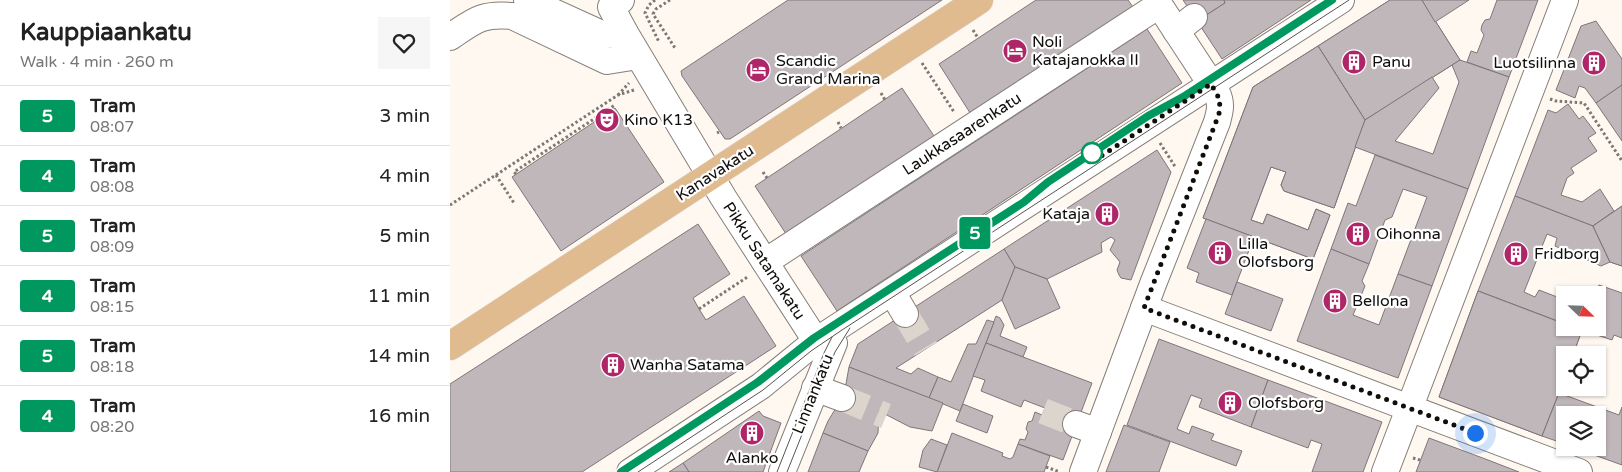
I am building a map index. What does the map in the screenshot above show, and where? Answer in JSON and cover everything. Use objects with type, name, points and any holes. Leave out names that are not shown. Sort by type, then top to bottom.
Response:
[{"type":"main road","name":"Kanavakatu","points":[[450,346],[979,0]]},
{"type":"street","points":[[527,0],[604,35],[625,33]]},
{"type":"street","points":[[630,472],[761,386],[822,350],[850,320],[899,303],[1211,84],[1341,0]]},
{"type":"street","points":[[1385,472],[1565,0]]},
{"type":"street","points":[[1083,472],[1087,428],[1144,308],[1217,122],[1221,107],[1220,100],[1185,24],[1157,3]]},
{"type":"street","name":"Laukkasaarenkatu","points":[[758,268],[1157,3]]},
{"type":"street","name":"Pikku Satamakatu","points":[[616,4],[625,33],[710,177],[758,268],[822,350]]},
{"type":"street","points":[[450,37],[483,9],[494,14],[512,16],[607,60],[638,56]]},
{"type":"street","points":[[1144,308],[1382,397],[1542,466],[1579,472]]},
{"type":"street","name":"Linnankatu","points":[[782,472],[815,388],[822,350]]},
{"type":"street","points":[[815,388],[842,398]]},
{"type":"path","points":[[670,0],[656,9],[653,14],[675,48]]},
{"type":"path","points":[[973,30],[978,38]]},
{"type":"path","points":[[910,46],[966,131]]},
{"type":"path","points":[[450,205],[618,95],[637,89]]},
{"type":"path","points":[[1530,92],[1556,102],[1584,103],[1622,161]]},
{"type":"path","points":[[881,93],[885,100]]},
{"type":"path","points":[[516,174],[514,172],[615,105]]},
{"type":"path","points":[[838,122],[841,128]]},
{"type":"path","points":[[1156,137],[1177,169]]},
{"type":"path","points":[[763,172],[767,178]]},
{"type":"path","points":[[496,175],[514,202]]},
{"type":"path","points":[[699,309],[758,268]]},
{"type":"path","points":[[1046,467],[1060,472]]},
{"type":"building","name":"Scandic Grand Marina","points":[[788,0],[942,0],[730,139],[725,139],[682,76],[681,71]]},
{"type":"building","name":"Noli Katajanokka II","points":[[1036,0],[1128,0],[1135,10],[972,116],[939,64]]},
{"type":"building","points":[[1183,0],[1224,0],[1225,3],[1197,21]]},
{"type":"building","points":[[1224,0],[1311,0],[1222,59],[1197,21],[1225,3]]},
{"type":"building","name":"Panu","points":[[1390,0],[1422,0],[1460,60],[1365,120],[1318,46]],"holes":[[[1421,36],[1434,56],[1369,98],[1356,78]]]},
{"type":"building","name":"Panu","points":[[1390,0],[1422,0],[1460,60],[1365,120],[1318,46]]},
{"type":"building","points":[[1422,0],[1469,0],[1435,22]]},
{"type":"building","points":[[1497,0],[1538,0],[1509,77],[1467,62],[1471,51],[1477,53],[1484,35],[1481,30],[1482,25],[1485,20],[1490,19]]},
{"type":"building","name":"Luotsilinna","points":[[1596,21],[1622,59],[1622,85],[1596,103],[1585,88],[1579,86],[1575,98],[1556,90],[1581,26]]},
{"type":"building","points":[[1147,29],[1182,83],[837,311],[801,256]]},
{"type":"building","points":[[1318,46],[1365,120],[1334,208],[1284,191],[1281,185],[1286,172],[1271,167],[1251,220],[1263,224],[1267,214],[1308,230],[1316,209],[1330,215],[1313,259],[1203,218],[1253,87]],"holes":[[[1329,97],[1334,97],[1338,104],[1337,111],[1345,125],[1332,159],[1322,156],[1325,150],[1298,139],[1294,148],[1290,146],[1287,137],[1288,129],[1324,108],[1326,100]]]},
{"type":"building","points":[[1318,46],[1365,120],[1334,208],[1284,191],[1281,185],[1286,172],[1271,167],[1251,220],[1263,224],[1267,214],[1308,230],[1316,209],[1330,215],[1313,259],[1203,218],[1253,87]]},
{"type":"building","points":[[1460,60],[1509,77],[1468,189],[1355,147],[1365,120],[1432,77],[1439,88],[1395,141],[1433,154],[1459,82],[1452,65]]},
{"type":"building","points":[[1622,85],[1622,141],[1596,103]]},
{"type":"building","points":[[902,88],[936,139],[788,237],[755,186]]},
{"type":"building","points":[[1568,104],[1579,119],[1583,116],[1596,133],[1588,138],[1597,151],[1571,168],[1574,173],[1567,178],[1561,195],[1582,202],[1600,189],[1614,211],[1593,226],[1515,196],[1548,110],[1556,113]]},
{"type":"building","points":[[615,108],[664,182],[561,251],[512,177]]},
{"type":"building","name":"Kataja","points":[[1157,150],[1171,172],[1131,280],[1121,278],[1119,275],[1117,270],[1120,262],[1110,250],[1115,240],[1111,237],[1101,243],[1102,252],[1047,279],[1015,267],[1004,249]]},
{"type":"building","name":"Oihonna","points":[[1375,155],[1468,189],[1432,286],[1398,274],[1427,197],[1403,189],[1392,217],[1385,220],[1369,264],[1331,249],[1348,203],[1356,206]]},
{"type":"building","name":"Fridborg","points":[[1515,196],[1593,226],[1610,262],[1601,266],[1555,246],[1557,238],[1547,234],[1524,292],[1535,297],[1539,290],[1556,297],[1556,321],[1478,291]]},
{"type":"building","points":[[1622,206],[1622,266],[1610,262],[1593,226]]},
{"type":"building","points":[[1622,206],[1622,266],[1610,262],[1593,226]]},
{"type":"building","name":"Lilla Olofsborg","points":[[1206,219],[1254,237],[1232,295],[1196,282],[1199,273],[1187,268]]},
{"type":"building","name":"Wanha Satama","points":[[698,224],[730,274],[693,298],[706,320],[744,296],[776,346],[582,472],[450,472],[450,384]]},
{"type":"building","points":[[1004,249],[1015,267],[1002,300],[896,368],[911,374],[918,368],[938,377],[929,398],[849,367],[858,344]]},
{"type":"building","name":"Bellona","points":[[1331,249],[1369,264],[1362,281],[1365,286],[1353,315],[1379,325],[1398,274],[1432,286],[1398,378],[1297,341]]},
{"type":"building","points":[[1015,267],[1047,279],[1060,308],[1015,329],[1002,300]]},
{"type":"building","points":[[1237,282],[1283,299],[1271,331],[1225,314]]},
{"type":"building","points":[[1606,287],[1622,293],[1622,338],[1614,335],[1612,340],[1600,336],[1606,336]]},
{"type":"building","points":[[1478,291],[1556,321],[1556,336],[1580,336],[1576,346],[1556,346],[1556,396],[1558,396],[1542,436],[1439,397]],"holes":[[[1512,321],[1532,328],[1530,333],[1540,337],[1542,332],[1556,337],[1538,386],[1511,377],[1509,370],[1506,369],[1500,372],[1490,369],[1499,343],[1503,345],[1507,341]]]},
{"type":"building","points":[[1478,291],[1556,321],[1556,336],[1580,336],[1576,346],[1556,346],[1556,396],[1558,396],[1542,436],[1439,397]]},
{"type":"building","points":[[996,316],[1000,318],[1004,325],[1000,336],[1027,347],[1023,357],[986,343]]},
{"type":"building","points":[[987,320],[994,322],[960,411],[929,398],[938,377],[951,382],[968,344],[976,344]]},
{"type":"building","name":"Olofsborg","points":[[1159,339],[1268,380],[1251,427],[1199,407],[1202,399],[1191,395],[1177,429],[1189,434],[1192,426],[1214,434],[1211,440],[1242,451],[1236,466],[1127,425]]},
{"type":"building","points":[[986,343],[1092,383],[1063,460],[1018,444],[1020,439],[1025,440],[1028,432],[1026,429],[1028,422],[1032,421],[1035,412],[1042,415],[1045,408],[1024,400],[1021,407],[981,391],[985,380],[973,376]]},
{"type":"building","points":[[849,367],[943,403],[932,431],[910,427],[879,411],[878,433],[868,451],[823,433],[844,395]]},
{"type":"building","points":[[1268,380],[1382,422],[1363,472],[1312,472],[1322,444],[1311,440],[1308,448],[1251,427]]},
{"type":"building","points":[[1558,396],[1567,396],[1594,406],[1556,406],[1556,441],[1542,436]]},
{"type":"building","points":[[963,404],[993,416],[987,433],[956,421]]},
{"type":"building","points":[[1622,407],[1622,465],[1597,456],[1606,456],[1606,410],[1619,415]]},
{"type":"building","name":"Alanko","points":[[759,411],[763,416],[781,423],[763,472],[689,472],[683,463]]},
{"type":"building","points":[[1124,425],[1170,442],[1159,472],[1106,472]]},
{"type":"building","points":[[823,433],[868,451],[859,472],[808,472]]},
{"type":"building","points":[[952,433],[1003,453],[1002,456],[1010,459],[1013,457],[1018,444],[1050,456],[1044,472],[937,472]]},
{"type":"building","points":[[1429,438],[1488,460],[1519,472],[1416,472]]},
{"type":"building","points":[[931,439],[947,445],[937,472],[919,467],[923,450]]},
{"type":"building","points":[[683,463],[689,472],[669,472]]},
{"type":"tunnel","points":[[905,314],[926,349]]},
{"type":"tunnel","points":[[842,398],[886,416]]},
{"type":"tunnel","points":[[1043,411],[1076,424]]},
{"type":"tram line","points":[[621,472],[758,382],[814,337],[1024,202],[1048,182],[1153,113],[1183,97],[1332,0]]},
{"type":"tram line","name":"5","points":[[621,472],[758,382],[814,338],[1024,202],[1048,182],[1157,110],[1174,103],[1332,0]]},
{"type":"tram line","points":[[638,472],[763,390],[811,351],[842,330],[1349,0]]},
{"type":"tram line","points":[[787,472],[835,352],[850,328]]},
{"type":"tram line","points":[[777,472],[832,337]]},
{"type":"place","name":"Noli Katajanokka II","points":[[1015,51]]},
{"type":"place","name":"Panu","points":[[1354,62]]},
{"type":"place","name":"Luotsilinna","points":[[1594,63]]},
{"type":"place","name":"Scandic Grand Marina","points":[[758,70]]},
{"type":"place","name":"Kino K13","points":[[607,120]]},
{"type":"place","name":"Kataja","points":[[1107,214]]},
{"type":"place","name":"Oihonna","points":[[1358,234]]},
{"type":"place","name":"Lilla Olofsborg","points":[[1220,253]]},
{"type":"place","name":"Fridborg","points":[[1516,254]]},
{"type":"place","name":"Bellona","points":[[1335,301]]},
{"type":"place","name":"Wanha Satama","points":[[613,365]]},
{"type":"place","name":"Olofsborg","points":[[1230,403]]},
{"type":"place","name":"Alanko","points":[[752,433]]},
{"type":"route","points":[[1092,153],[1089,164],[1211,84],[1220,100],[1219,114],[1144,308],[1475,433]]}]
